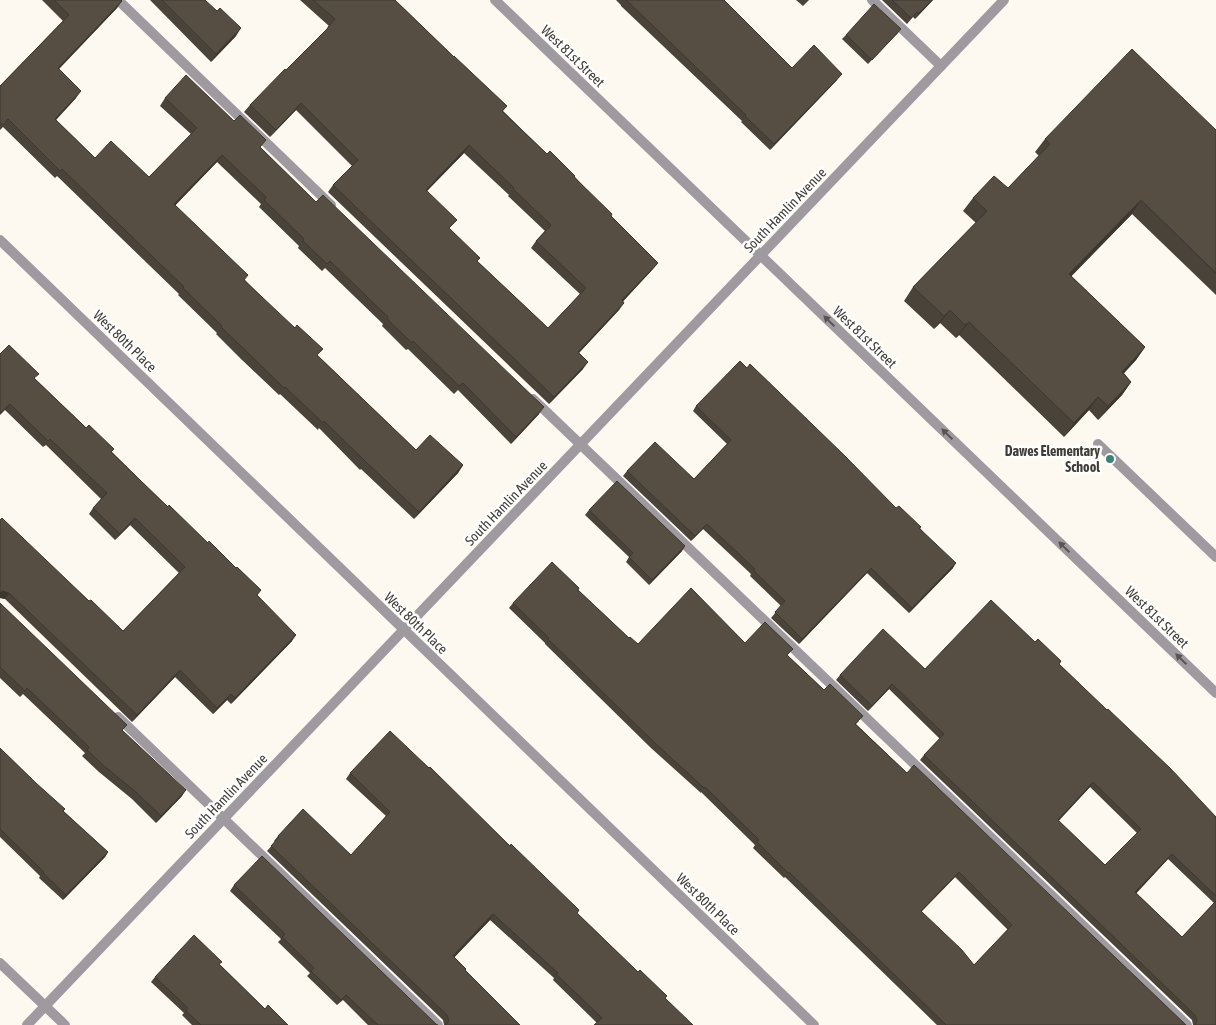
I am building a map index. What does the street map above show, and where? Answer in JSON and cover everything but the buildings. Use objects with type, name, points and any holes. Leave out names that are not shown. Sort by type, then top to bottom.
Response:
[{"type":"street","points":[[118,0],[340,214]]},
{"type":"street","name":"West 81st Street","points":[[495,0],[1216,693]]},
{"type":"street","points":[[872,0],[941,66]]},
{"type":"street","name":"South Hamlin Avenue","points":[[27,1025],[1004,0]]},
{"type":"street","name":"West 80th Place","points":[[0,240],[814,1025]]},
{"type":"street","points":[[527,393],[1187,1025]]},
{"type":"street","points":[[1098,444],[1216,556]]},
{"type":"street","points":[[114,713],[438,1025]]},
{"type":"street","points":[[0,963],[65,1025]]},
{"type":"place","name":"Dawes Elementary School","points":[[1110,459]]}]
